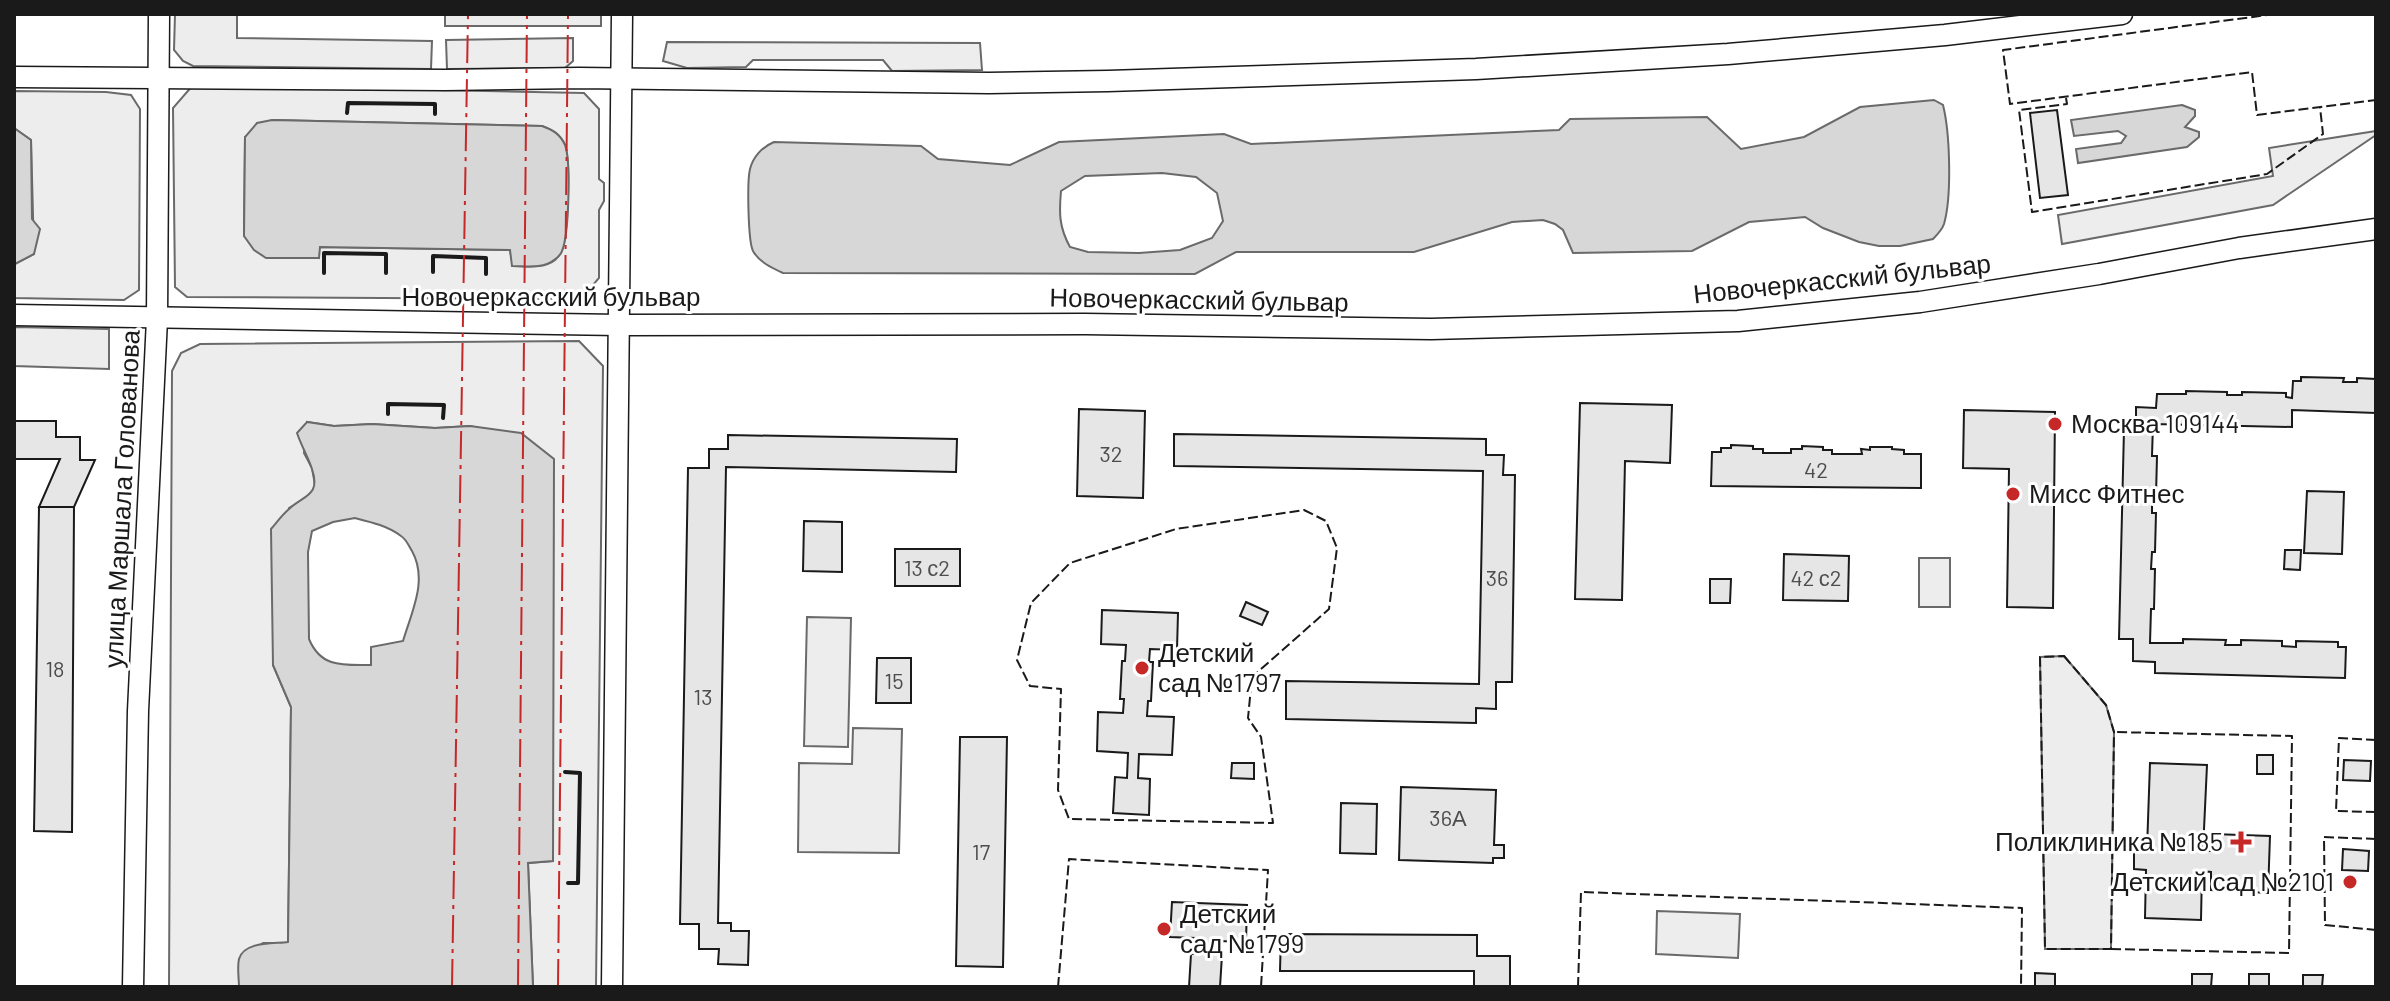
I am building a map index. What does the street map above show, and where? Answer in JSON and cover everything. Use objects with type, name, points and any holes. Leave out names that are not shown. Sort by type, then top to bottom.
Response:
[{"type":"street","name":"улица Маршала Голованова","points":[[133,987],[138,711],[157,319],[159,14]]},
{"type":"street","points":[[612,987],[622,14]]},
{"type":"street","points":[[14,77],[989,83],[1476,69],[1728,54],[1945,35],[2122,14]]},
{"type":"street","name":"Новочеркасский бульвар","points":[[14,315],[619,325],[1085,324],[1431,329],[1738,321],[1935,300],[2239,248],[2376,229]]},
{"type":"shaded area","points":[[175,14],[237,14],[237,38],[432,41],[431,69],[193,66],[183,61],[174,50]]},
{"type":"shaded area","points":[[445,14],[601,14],[601,26],[445,26]]},
{"type":"shaded area","points":[[573,38],[573,61],[565,68],[447,69],[446,40]]},
{"type":"shaded area","points":[[667,42],[980,43],[982,70],[892,71],[883,60],[753,60],[746,67],[687,68],[663,61]]},
{"type":"shaded area","points":[[193,85],[584,93],[599,109],[599,179],[604,183],[604,201],[599,210],[599,278],[581,299],[187,297],[175,287],[173,108]],"holes":[[[272,120],[542,126],[556,133],[563,141],[568,166],[564,242],[559,256],[546,265],[513,266],[510,250],[319,247],[319,258],[244,236],[245,137]]]},
{"type":"shaded area","points":[[14,91],[131,95],[140,109],[139,290],[124,300],[14,298],[14,264],[34,254],[31,140],[14,128]]},
{"type":"shaded area","points":[[1934,100],[1943,105],[1949,148],[1947,212],[1941,230],[1933,239],[1900,246],[1879,246],[1823,228],[1805,217],[1749,222],[1692,251],[1573,253],[1563,230],[1543,220],[1512,222],[1414,252],[1236,252],[1195,274],[783,273],[756,255],[750,236],[750,169],[759,153],[774,142],[921,146],[938,159],[1010,165],[1059,142],[1224,134],[1251,144],[1559,130],[1570,119],[1707,117],[1741,149],[1804,137],[1860,107]],"holes":[[[1162,173],[1196,177],[1217,193],[1223,221],[1212,238],[1180,250],[1139,253],[1088,252],[1070,247],[1061,220],[1061,191],[1085,176]]]},
{"type":"shaded area","points":[[2182,105],[2195,110],[2195,116],[2185,127],[2199,132],[2199,137],[2187,147],[2078,163],[2076,149],[2121,143],[2126,136],[2118,131],[2074,136],[2071,120]]},
{"type":"shaded area","points":[[272,120],[542,126],[550,129],[561,138],[567,154],[568,214],[561,252],[550,263],[534,266],[512,266],[510,250],[320,247],[319,258],[266,258],[254,250],[244,236],[245,137],[257,123]]},
{"type":"shaded area","points":[[14,128],[31,140],[32,219],[40,229],[34,254],[15,264]]},
{"type":"shaded area","points":[[2376,131],[2376,135],[2273,205],[2062,244],[2058,215],[2273,176],[2269,148]]},
{"type":"shaded area","points":[[14,327],[109,329],[109,369],[14,366]]},
{"type":"shaded area","points":[[579,341],[603,366],[596,987],[533,987],[528,863],[552,861],[488,430],[470,426],[334,426],[307,422],[304,453],[312,468],[315,485],[311,495],[289,508],[273,665],[291,707],[288,943],[263,943],[239,959],[239,987],[169,987],[172,371],[181,353],[200,344]]},
{"type":"shaded area","points":[[307,422],[334,426],[470,426],[521,433],[554,459],[553,861],[528,863],[533,987],[239,987],[238,962],[242,953],[260,944],[288,942],[291,707],[273,665],[271,529],[286,511],[313,490],[312,469],[297,433]],"holes":[[[355,518],[385,527],[404,539],[417,562],[419,573],[414,607],[403,641],[371,647],[371,665],[334,663],[320,655],[309,639],[308,552],[312,531],[333,522]]]},
{"type":"shaded area","points":[[1919,558],[1950,558],[1950,607],[1919,607]]},
{"type":"shaded area","points":[[807,617],[851,618],[848,747],[804,746]]},
{"type":"shaded area","points":[[2064,656],[2106,705],[2114,732],[2111,949],[2045,949],[2040,657]]},
{"type":"shaded area","points":[[853,728],[902,729],[899,853],[798,852],[799,763],[852,764]]},
{"type":"shaded area","points":[[1657,911],[1740,914],[1738,958],[1656,954]]},
{"type":"building","points":[[2057,110],[2068,195],[2040,198],[2030,113]]},
{"type":"building","points":[[2301,377],[2344,378],[2343,382],[2357,382],[2357,378],[2376,379],[2376,413],[2292,410],[2292,427],[2153,424],[2152,456],[2157,456],[2156,496],[2152,496],[2152,513],[2156,513],[2155,552],[2152,552],[2151,569],[2155,569],[2154,609],[2151,609],[2150,643],[2183,643],[2183,639],[2226,640],[2225,645],[2241,645],[2241,640],[2282,641],[2282,646],[2296,647],[2296,641],[2338,642],[2338,647],[2346,647],[2345,678],[2155,673],[2155,662],[2133,661],[2133,639],[2119,639],[2124,429],[2136,429],[2136,407],[2156,408],[2157,394],[2186,394],[2186,391],[2227,392],[2227,395],[2242,395],[2242,392],[2286,393],[2286,397],[2292,398],[2293,381],[2301,381]]},
{"type":"building","points":[[1580,403],[1672,405],[1670,463],[1625,461],[1622,600],[1575,599]]},
{"type":"building","points":[[1079,409],[1145,411],[1143,498],[1077,496]]},
{"type":"building","points":[[1964,410],[2055,412],[2053,608],[2007,607],[2009,469],[1963,468]]},
{"type":"building","points":[[14,421],[56,421],[56,437],[80,437],[80,460],[95,460],[74,507],[39,507],[60,459],[14,459]]},
{"type":"building","points":[[1174,434],[1486,439],[1486,455],[1504,455],[1503,475],[1515,475],[1512,682],[1496,682],[1496,709],[1476,708],[1476,723],[1286,719],[1286,681],[1479,684],[1483,471],[1174,466]]},
{"type":"building","points":[[728,435],[957,439],[956,472],[726,467],[718,923],[731,923],[731,931],[749,931],[748,965],[718,964],[719,949],[699,949],[699,924],[680,924],[688,468],[709,468],[709,449],[728,449]]},
{"type":"building","points":[[1731,445],[1753,446],[1753,449],[1763,449],[1763,453],[1791,453],[1791,449],[1802,449],[1802,446],[1823,447],[1823,450],[1832,450],[1832,454],[1862,454],[1861,449],[1892,447],[1904,450],[1904,454],[1921,454],[1921,488],[1711,486],[1712,452],[1721,452],[1721,448],[1731,448]]},
{"type":"building","points":[[2307,491],[2344,492],[2342,554],[2304,553]]},
{"type":"building","points":[[39,507],[74,507],[72,832],[34,831]]},
{"type":"building","points":[[804,521],[842,522],[842,572],[803,571]]},
{"type":"building","points":[[895,549],[960,549],[960,586],[895,586]]},
{"type":"building","points":[[2285,550],[2301,550],[2300,570],[2284,569]]},
{"type":"building","points":[[1784,554],[1849,556],[1848,601],[1783,600]]},
{"type":"building","points":[[1710,579],[1731,579],[1730,603],[1710,603]]},
{"type":"building","points":[[1246,602],[1268,612],[1262,625],[1240,616]]},
{"type":"building","points":[[1102,610],[1178,613],[1177,650],[1150,649],[1149,662],[1153,662],[1147,716],[1174,717],[1172,755],[1139,754],[1138,778],[1150,779],[1149,815],[1113,813],[1115,777],[1127,778],[1128,753],[1097,751],[1098,712],[1123,713],[1124,699],[1120,699],[1126,645],[1101,644]]},
{"type":"building","points":[[877,658],[911,658],[911,703],[876,703]]},
{"type":"building","points":[[960,737],[1007,737],[1003,967],[956,966]]},
{"type":"building","points":[[2257,755],[2273,755],[2273,774],[2257,774]]},
{"type":"building","points":[[2344,760],[2371,761],[2370,781],[2343,780]]},
{"type":"building","points":[[1232,763],[1254,763],[1254,779],[1231,778]]},
{"type":"building","name":"Поликлиника №185","points":[[2150,763],[2207,765],[2203,851],[2212,851],[2213,834],[2270,836],[2268,893],[2211,890],[2211,872],[2202,871],[2201,920],[2145,918],[2146,870],[2134,869],[2134,849],[2147,849]]},
{"type":"building","points":[[1401,787],[1496,790],[1494,845],[1504,845],[1504,858],[1493,858],[1493,863],[1399,860]]},
{"type":"building","points":[[1341,803],[1377,804],[1376,854],[1340,853]]},
{"type":"building","points":[[2343,849],[2369,851],[2368,871],[2342,870]]},
{"type":"building","points":[[1172,902],[1247,905],[1246,942],[1219,941],[1219,954],[1222,955],[1220,987],[1189,987],[1195,938],[1170,937]]},
{"type":"building","points":[[1281,934],[1477,935],[1477,956],[1510,956],[1510,987],[1474,987],[1474,971],[1280,971]]},
{"type":"building","points":[[2035,973],[2055,974],[2055,987],[2035,987]]},
{"type":"building","points":[[2192,974],[2212,974],[2211,987],[2192,987]]},
{"type":"building","points":[[2249,974],[2269,974],[2269,987],[2249,987]]},
{"type":"building","points":[[2303,975],[2323,975],[2322,987],[2303,987]]},
{"type":"fence","points":[[2275,14],[2003,50],[2010,104],[2252,72],[2257,115],[2376,100]]},
{"type":"fence","points":[[2066,98],[2067,104],[2019,110],[2032,212],[2267,174],[2323,134],[2320,107]]},
{"type":"fence","points":[[1304,510],[1326,521],[1337,548],[1329,609],[1252,677],[1248,718],[1261,737],[1273,823],[1069,819],[1058,790],[1061,689],[1030,686],[1017,660],[1031,603],[1070,563],[1176,529],[1304,510]]},
{"type":"fence","points":[[2064,656],[2106,705],[2114,732],[2111,949],[2045,949],[2040,657],[2064,656]]},
{"type":"fence","points":[[2111,949],[2289,953],[2292,736],[2114,732]]},
{"type":"fence","points":[[2376,740],[2339,738],[2336,811],[2376,812]]},
{"type":"fence","points":[[2376,839],[2324,837],[2325,925],[2376,930]]},
{"type":"fence","points":[[1058,987],[1069,859],[1268,870],[1261,987]]},
{"type":"fence","points":[[1578,987],[1581,892],[2022,908],[2021,987]]},
{"type":"wall","points":[[347,113],[348,103],[435,104],[435,114]]},
{"type":"wall","points":[[324,273],[324,253],[386,254],[386,273]]},
{"type":"wall","points":[[433,272],[433,256],[486,258],[486,274]]},
{"type":"wall","points":[[388,414],[388,404],[444,405],[443,418]]},
{"type":"wall","points":[[565,772],[580,773],[578,883],[568,883]]},
{"type":"power","points":[[452,987],[468,14]]},
{"type":"power","points":[[518,987],[527,14]]},
{"type":"power","points":[[558,987],[568,14]]},
{"type":"place","name":"Москва 109144","points":[[2055,424]]},
{"type":"place","name":"Мисс Фитнес","points":[[2013,494]]},
{"type":"place","name":"Детский сад №1797","points":[[1142,668]]},
{"type":"place","name":"Поликлиника №185","points":[[2241,842]]},
{"type":"place","name":"Детский сад №2101","points":[[2350,882]]},
{"type":"place","name":"Детский сад №1799","points":[[1164,929]]}]
